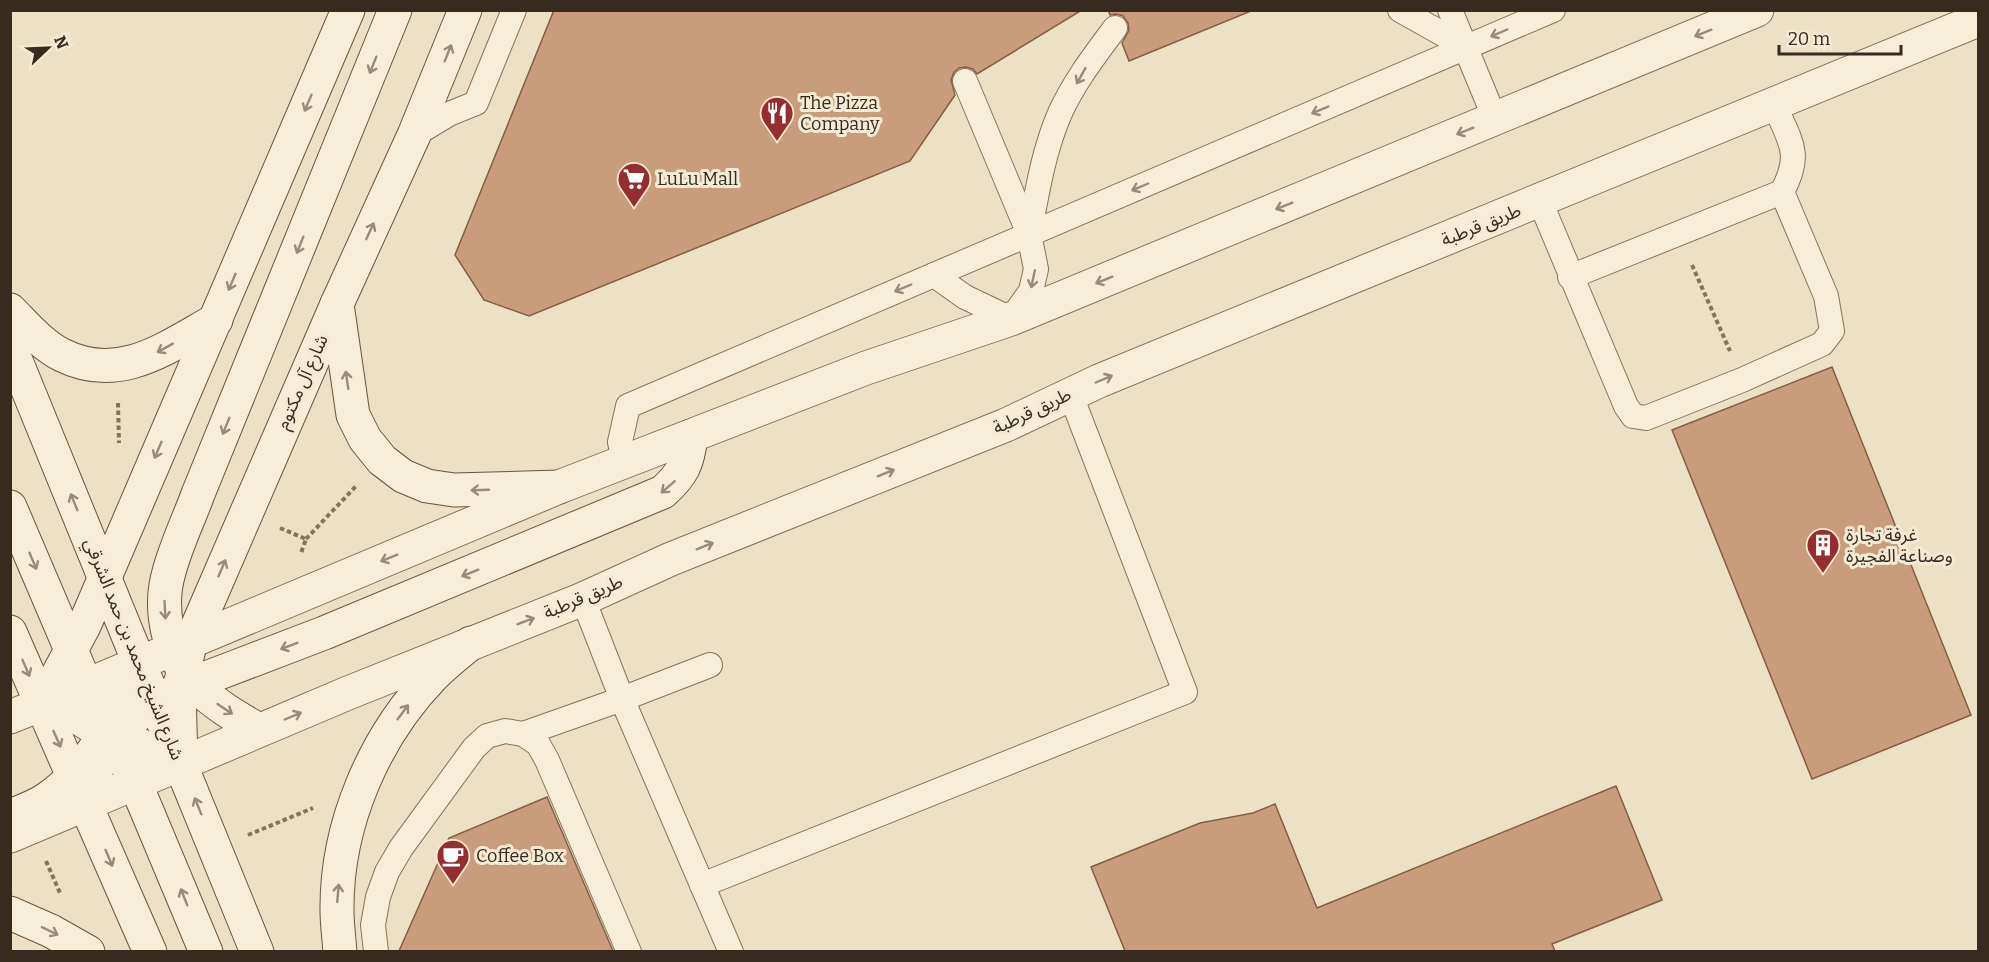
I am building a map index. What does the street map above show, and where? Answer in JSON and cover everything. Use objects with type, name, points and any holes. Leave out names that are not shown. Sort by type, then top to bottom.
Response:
[{"type":"main road","points":[[42,704],[71,651],[216,320],[348,10]]},
{"type":"main road","name":"شارع الشيخ محمد بن حمد الشرقي","points":[[257,951],[181,764],[179,672],[164,610],[165,590],[169,572],[395,10]]},
{"type":"main road","name":"شارع آل مكتوم","points":[[179,672],[337,304],[414,135],[465,10]]},
{"type":"main road","points":[[111,733],[130,721],[179,672],[559,488],[866,368],[1011,319],[1757,10]]},
{"type":"main road","name":"طريق قرطبة","points":[[10,836],[80,789],[135,783],[259,730],[582,599],[671,560],[1006,425],[1070,393],[1978,20]]},
{"type":"main road","points":[[337,304],[353,415],[365,439],[382,460],[403,476],[427,486],[454,490],[559,488]]},
{"type":"main road","points":[[10,310],[39,339],[62,355],[88,364],[116,365],[144,360],[216,320]]},
{"type":"main road","name":"شارع الشيخ محمد بن حمد الشرقي","points":[[10,346],[139,662]]},
{"type":"main road","points":[[179,672],[324,633],[663,492],[679,477],[688,458],[691,436]]},
{"type":"main road","points":[[10,507],[92,699],[129,768],[206,951]]},
{"type":"main road","points":[[10,632],[150,951]]},
{"type":"main road","points":[[340,951],[336,910],[342,855],[354,808],[375,756],[401,713],[434,675],[471,643]]},
{"type":"main road","points":[[10,816],[46,800],[80,789],[111,733],[139,662]]},
{"type":"main road","points":[[10,717],[139,662],[179,672],[220,707],[259,730]]},
{"type":"main road","points":[[42,704],[74,714],[148,751],[181,764]]},
{"type":"main road","points":[[10,913],[88,951]]},
{"type":"lane","points":[[414,135],[449,114],[476,103],[514,10]]},
{"type":"lane","points":[[1400,10],[1466,47]]},
{"type":"lane","points":[[1450,10],[1495,119]]},
{"type":"lane","points":[[624,462],[620,442],[628,406],[1553,10]]},
{"type":"lane","points":[[1029,234],[1044,160],[1060,113],[1086,66],[1115,28]]},
{"type":"lane","points":[[934,275],[965,297],[1011,319],[1031,291],[1036,269],[1029,234],[965,81]]},
{"type":"lane","points":[[1570,277],[1782,192],[1792,173],[1794,152],[1774,104]]},
{"type":"lane","points":[[1540,201],[1626,406],[1633,416],[1646,418],[1742,380],[1822,344],[1832,331],[1826,296],[1782,192]]},
{"type":"lane","points":[[702,885],[1185,692],[1070,393]]},
{"type":"lane","points":[[582,599],[622,699],[731,951]]},
{"type":"lane","points":[[523,734],[622,699],[710,664]]},
{"type":"lane","points":[[376,951],[374,925],[378,897],[387,872],[401,848],[474,748],[487,736],[505,730],[523,734],[538,744],[547,760],[629,951]]},
{"type":"path","points":[[1679,233],[1742,380]]},
{"type":"path","points":[[116,365],[120,451]]},
{"type":"path","points":[[306,539],[382,460]]},
{"type":"building","name":"LuLu Mall","points":[[554,10],[1082,10],[977,74],[973,69],[966,67],[954,72],[951,80],[955,95],[910,161],[529,316],[484,300],[455,255]]},
{"type":"building","points":[[1108,10],[1251,11],[1129,61],[1122,43],[1129,30],[1128,23],[1123,16],[1110,15]]},
{"type":"building","name":"غرفة تجارة وصناعة الفجيرة","points":[[1832,367],[1971,715],[1812,779],[1672,430]]},
{"type":"building","points":[[1616,786],[1662,900],[1552,944],[1555,951],[1125,951],[1091,867],[1200,823],[1253,813],[1275,804],[1317,908]]},
{"type":"building","points":[[547,797],[613,951],[399,951],[449,838]]},
{"type":"place","name":"The Pizza Company","points":[[777,142]]},
{"type":"place","name":"LuLu Mall","points":[[634,208]]},
{"type":"place","name":"غرفة تجارة وصناعة الفجيرة","points":[[1823,574]]},
{"type":"place","name":"Coffee Box","points":[[453,885]]}]
